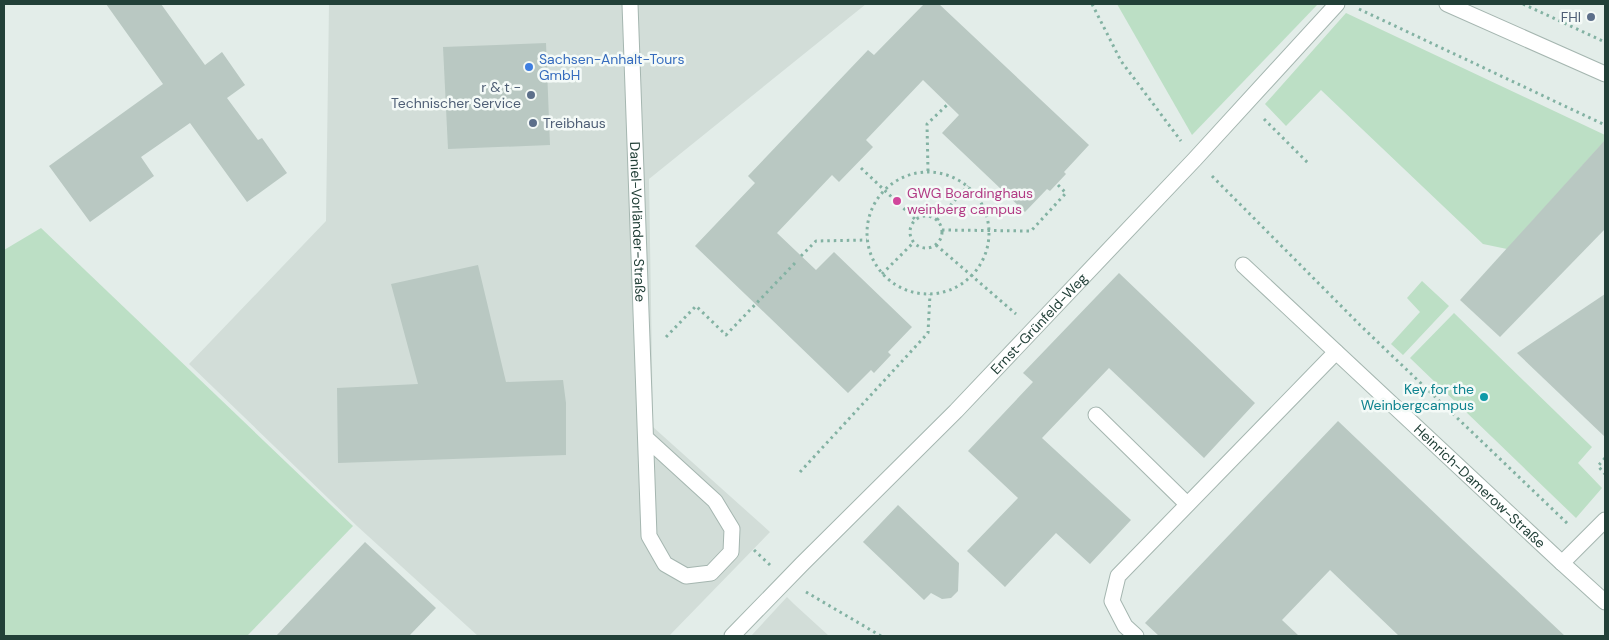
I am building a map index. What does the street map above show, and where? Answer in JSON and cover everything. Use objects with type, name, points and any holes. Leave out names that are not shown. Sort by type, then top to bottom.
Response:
[{"type":"street","name":"Daniel-Vorländer-Straße","points":[[630,4],[649,536],[665,564],[686,576],[711,573],[731,552],[732,529],[715,501],[646,438]]},
{"type":"street","name":"Ernst-Grünfeld-Weg","points":[[732,636],[956,411],[1195,159],[1337,4]]},
{"type":"street","points":[[1447,4],[1605,74]]},
{"type":"street","name":"Heinrich-Damerow-Straße","points":[[1243,265],[1605,602]]},
{"type":"street","points":[[1136,636],[1125,626],[1112,601],[1118,576],[1336,352]]},
{"type":"street","points":[[1096,415],[1187,504]]},
{"type":"street","points":[[1562,563],[1605,520]]},
{"type":"path","points":[[1092,4],[1121,61],[1195,159],[1360,325],[1586,541]]},
{"type":"path","points":[[1523,4],[1605,42]]},
{"type":"path","points":[[1356,8],[1605,125]]},
{"type":"path","points":[[1247,102],[1308,163]]},
{"type":"path","points":[[928,171],[928,124],[948,104]]},
{"type":"path","points":[[861,168],[916,220]]},
{"type":"path","points":[[928,171],[942,172],[968,186],[980,199],[988,214],[990,232],[986,255],[973,275],[953,289],[930,294],[912,292],[895,285],[882,274],[872,258],[867,240],[867,222],[873,204],[884,189],[897,179],[912,173],[928,171]]},
{"type":"path","points":[[942,230],[1031,231],[1066,193],[1057,184]]},
{"type":"path","points":[[937,220],[968,186]]},
{"type":"path","points":[[927,216],[937,220],[942,230],[942,235],[936,245],[922,248],[914,242],[910,228],[916,220],[927,216]]},
{"type":"path","points":[[801,256],[816,240],[867,240]]},
{"type":"path","points":[[882,274],[914,242]]},
{"type":"path","points":[[936,245],[1034,329]]},
{"type":"path","points":[[664,339],[696,306],[726,335],[795,263]]},
{"type":"path","points":[[800,472],[928,333],[930,294]]},
{"type":"path","points":[[1605,458],[1598,466],[1605,474]]},
{"type":"shaded area","points":[[329,4],[866,4],[649,179],[653,427],[770,532],[669,636],[478,636],[357,526],[189,364],[326,221]]},
{"type":"shaded area","points":[[787,597],[794,604],[829,636],[751,636]]},
{"type":"green space","points":[[1117,4],[1318,4],[1192,135]]},
{"type":"green space","points":[[1346,13],[1605,135],[1605,151],[1600,146],[1507,249],[1483,244],[1321,90],[1286,126],[1265,104]]},
{"type":"green space","points":[[41,228],[353,526],[247,636],[4,636],[4,250]]},
{"type":"green space","points":[[1422,281],[1449,306],[1403,355],[1391,344],[1420,312],[1407,298]]},
{"type":"green space","points":[[1454,313],[1592,447],[1578,463],[1602,488],[1576,518],[1410,358]]},
{"type":"building","points":[[106,4],[161,4],[205,65],[222,52],[245,85],[227,98],[258,140],[262,138],[287,173],[247,202],[190,123],[141,157],[154,176],[90,222],[49,166],[163,84]]},
{"type":"building","points":[[924,4],[939,4],[1089,145],[1064,172],[1066,174],[1050,191],[1047,189],[1025,212],[942,133],[959,115],[923,80],[866,140],[873,147],[839,182],[832,175],[777,233],[816,270],[834,252],[912,327],[888,352],[891,355],[874,373],[871,370],[848,393],[695,246],[755,183],[748,176],[868,50],[874,55]]},
{"type":"building","points":[[546,43],[550,145],[448,149],[443,47]]},
{"type":"building","points":[[1605,140],[1605,229],[1500,337],[1460,300]]},
{"type":"building","points":[[478,265],[506,382],[563,380],[566,403],[566,455],[338,463],[337,388],[418,384],[391,284]]},
{"type":"building","points":[[1119,273],[1255,403],[1204,458],[1109,368],[1042,438],[1131,520],[1090,564],[1056,533],[1005,587],[967,551],[1018,498],[968,451],[1033,382],[1023,373]]},
{"type":"building","points":[[1605,294],[1605,437],[1517,353]]},
{"type":"building","points":[[1338,421],[1565,636],[1399,636],[1330,570],[1282,620],[1299,636],[1159,636],[1145,623]]},
{"type":"building","points":[[898,505],[959,563],[958,591],[951,598],[942,599],[931,593],[924,600],[863,542]]},
{"type":"building","points":[[365,542],[436,608],[409,636],[276,636]]},
{"type":"place","name":"FHI","points":[[1591,17]]},
{"type":"place","name":"Sachsen-Anhalt-Tours GmbH","points":[[529,67]]},
{"type":"place","name":"r & t - Technischer Service","points":[[531,95]]},
{"type":"place","name":"Treibhaus","points":[[533,123]]},
{"type":"place","name":"GWG Boardinghaus weinberg campus","points":[[897,201]]},
{"type":"place","name":"Key for the Weinbergcampus","points":[[1484,397]]}]
